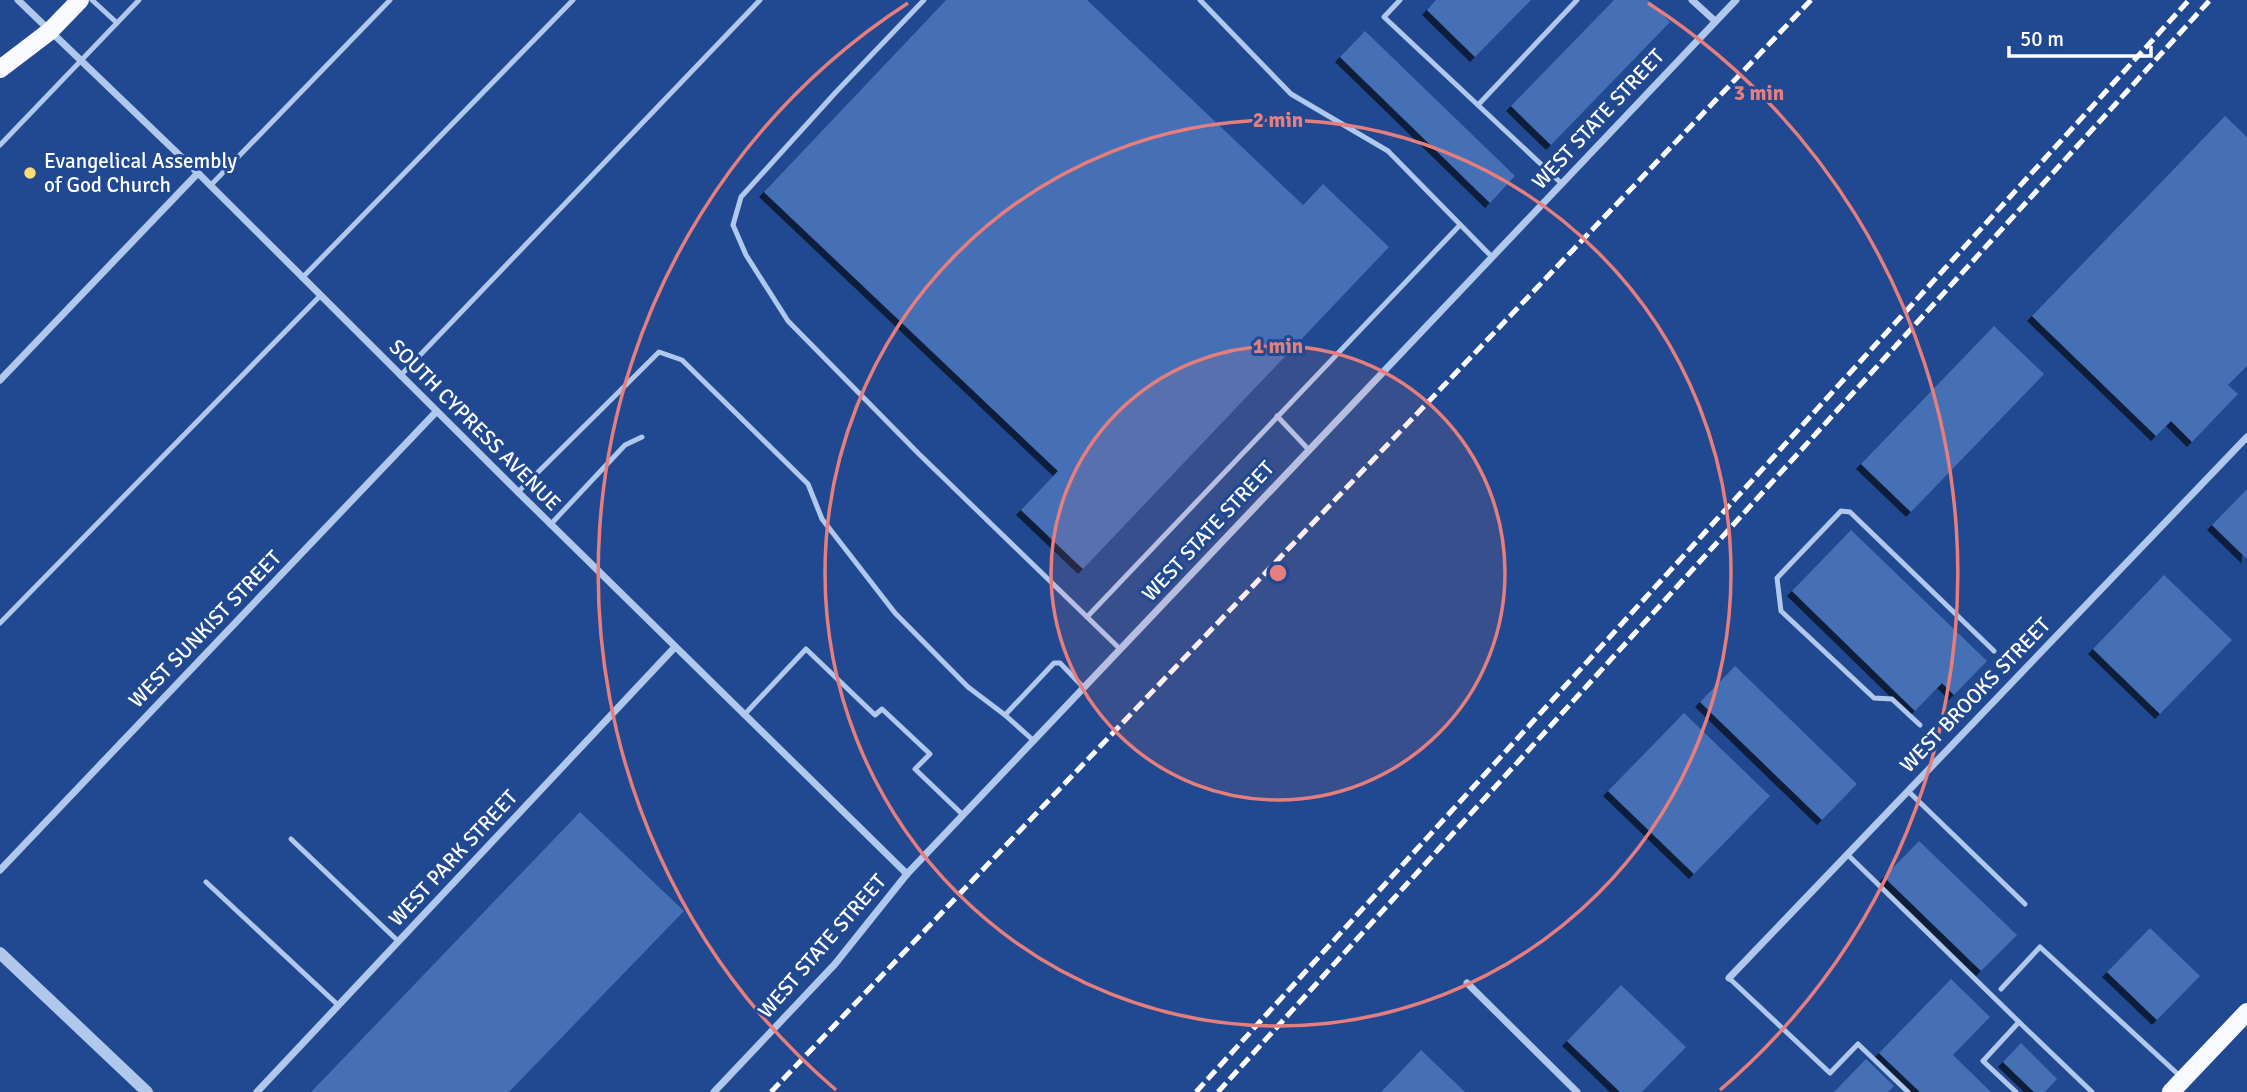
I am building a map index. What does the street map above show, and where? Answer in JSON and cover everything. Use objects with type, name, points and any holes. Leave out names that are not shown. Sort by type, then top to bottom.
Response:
[{"type":"main road","points":[[0,69],[50,31],[80,0]]},
{"type":"main road","points":[[2177,1086],[2247,1012]]},
{"type":"street","name":"SOUTH CYPRESS AVENUE","points":[[18,0],[198,173],[436,412],[907,874]]},
{"type":"street","points":[[1692,0],[1715,21]]},
{"type":"street","name":"WEST STATE STREET","points":[[713,1092],[835,964],[907,874],[1736,0]]},
{"type":"street","points":[[0,380],[198,173]]},
{"type":"street","name":"WEST SUNKIST STREET","points":[[0,870],[436,412]]},
{"type":"street","name":"WEST BROOKS STREET","points":[[1729,978],[2247,437]]},
{"type":"street","name":"WEST PARK STREET","points":[[257,1092],[675,647]]},
{"type":"street","points":[[0,953],[147,1092]]},
{"type":"street","points":[[1467,983],[1577,1092]]},
{"type":"lane","points":[[92,0],[117,23]]},
{"type":"lane","points":[[0,145],[139,0]]},
{"type":"lane","points":[[210,186],[390,0]]},
{"type":"lane","points":[[302,278],[573,0]]},
{"type":"lane","points":[[400,376],[760,0]]},
{"type":"lane","points":[[924,0],[741,197],[733,225],[746,255],[788,321],[919,454],[1121,649]]},
{"type":"lane","points":[[1200,0],[1291,94],[1388,151],[1492,257]]},
{"type":"lane","points":[[1399,0],[1384,17],[1561,183]]},
{"type":"lane","points":[[1478,105],[1577,0]]},
{"type":"lane","points":[[1087,617],[1460,225]]},
{"type":"lane","points":[[0,624],[320,296]]},
{"type":"lane","points":[[517,492],[659,352],[682,360],[808,484],[822,519],[895,613],[968,687],[1034,741]]},
{"type":"lane","points":[[1278,416],[1309,450]]},
{"type":"lane","points":[[550,524],[625,445],[642,437]]},
{"type":"lane","points":[[1920,724],[1892,699],[1874,698],[1781,611],[1777,578],[1841,511],[1850,512],[1994,651]]},
{"type":"lane","points":[[744,715],[806,649],[875,715],[882,709],[930,754],[915,769],[963,815]]},
{"type":"lane","points":[[1005,715],[1054,663],[1060,663],[1084,688]]},
{"type":"lane","points":[[1908,791],[2025,904]]},
{"type":"lane","points":[[291,839],[398,941]]},
{"type":"lane","points":[[1847,854],[2092,1092]]},
{"type":"lane","points":[[206,882],[338,1006]]},
{"type":"lane","points":[[2001,989],[2040,947],[2177,1086]]},
{"type":"lane","points":[[1729,978],[1830,1073],[1858,1044],[1908,1092]]},
{"type":"lane","points":[[2016,1092],[1983,1061],[2019,1022]]},
{"type":"building","points":[[946,0],[1087,0],[1303,205],[1323,184],[1389,247],[1083,569],[1021,510],[1058,471],[764,192]]},
{"type":"building","points":[[1436,0],[1531,0],[1475,57],[1427,10]]},
{"type":"building","points":[[1614,0],[1648,0],[1670,22],[1551,145],[1511,106]]},
{"type":"building","points":[[1365,31],[1515,176],[1490,203],[1340,57]]},
{"type":"building","points":[[2225,116],[2247,137],[2247,366],[2228,385],[2238,394],[2192,442],[2171,421],[2156,436],[2032,316]]},
{"type":"building","points":[[1994,326],[2044,374],[1911,512],[1861,464]]},
{"type":"building","points":[[2247,489],[2247,559],[2212,525]]},
{"type":"building","points":[[1851,530],[1987,661],[1954,695],[1942,683],[1915,711],[1792,591]]},
{"type":"building","points":[[2164,575],[2232,640],[2160,714],[2093,649]]},
{"type":"building","points":[[1735,666],[1857,784],[1822,820],[1700,702]]},
{"type":"building","points":[[1684,713],[1770,796],[1694,874],[1608,791]]},
{"type":"building","points":[[580,812],[684,911],[509,1092],[311,1092]]},
{"type":"building","points":[[1919,841],[2017,935],[1981,971],[1884,877]]},
{"type":"building","points":[[2150,928],[2200,976],[2157,1020],[2107,972]]},
{"type":"building","points":[[1951,979],[1990,1017],[1953,1055],[1991,1092],[1920,1092],[1879,1053]]},
{"type":"building","points":[[1621,985],[1686,1047],[1642,1092],[1620,1092],[1567,1041]]},
{"type":"building","points":[[2021,1043],[2057,1079],[2045,1092],[2034,1092],[2003,1062]]},
{"type":"building","points":[[1421,1050],[1465,1092],[1381,1092]]},
{"type":"building","points":[[1866,1059],[1894,1086],[1888,1092],[1834,1092]]},
{"type":"railway","points":[[771,1092],[1811,0]]},
{"type":"railway","points":[[1196,1092],[2189,0]]},
{"type":"railway","points":[[1218,1092],[2210,0]]},
{"type":"place","name":"Evangelical Assembly of God Church","points":[[30,173]]}]
